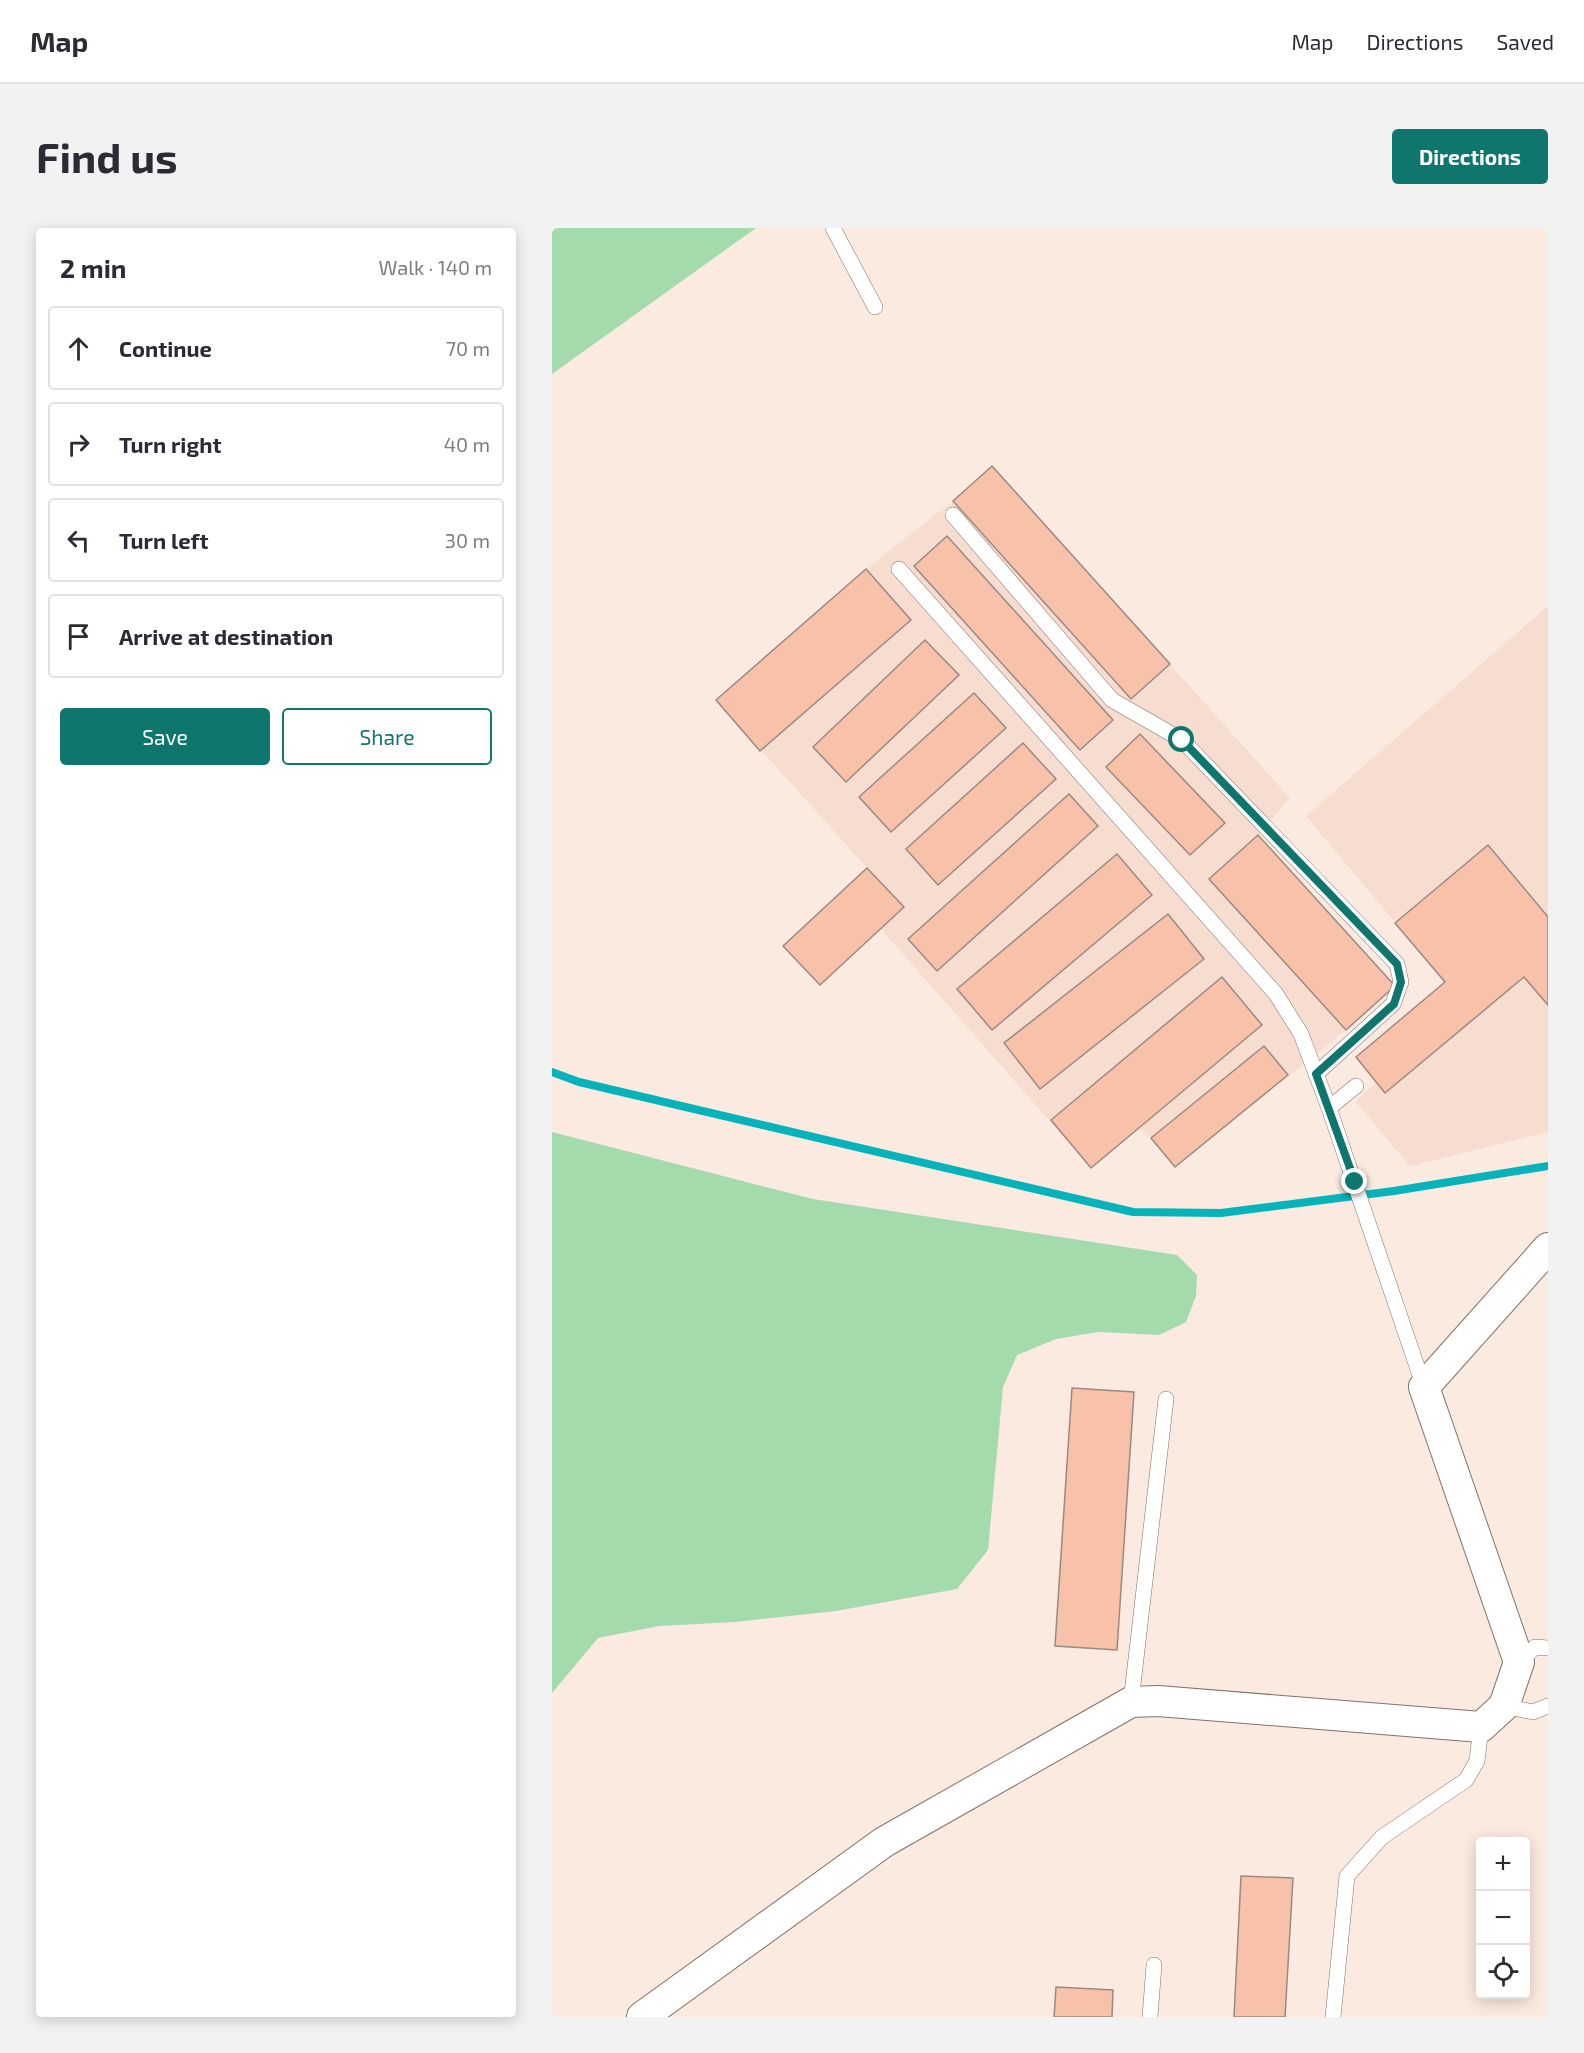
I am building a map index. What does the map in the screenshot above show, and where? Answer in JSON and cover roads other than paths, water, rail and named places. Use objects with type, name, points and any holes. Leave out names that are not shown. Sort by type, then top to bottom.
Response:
[{"type":"street","points":[[642,2017],[884,1842],[1131,1702],[1158,1701],[1481,1727],[1504,1706],[1519,1662],[1424,1387],[1548,1248]]},
{"type":"lane","points":[[832,228],[875,307]]},
{"type":"lane","points":[[953,515],[1112,700],[1182,740],[1397,964],[1401,982],[1394,1004],[1316,1074]]},
{"type":"lane","points":[[899,569],[1276,994],[1301,1034],[1329,1108],[1424,1387]]},
{"type":"lane","points":[[1329,1108],[1356,1086]]},
{"type":"lane","points":[[1131,1702],[1166,1400]]},
{"type":"lane","points":[[1519,1662],[1535,1647],[1548,1648]]},
{"type":"lane","points":[[1504,1706],[1533,1712],[1548,1706]]},
{"type":"lane","points":[[1333,2017],[1347,1876],[1382,1836],[1466,1780],[1477,1761],[1481,1727]]},
{"type":"lane","points":[[1150,2017],[1154,1965]]},
{"type":"waterway","points":[[552,1072],[579,1082],[1133,1212],[1221,1213],[1394,1191],[1548,1166]]}]
